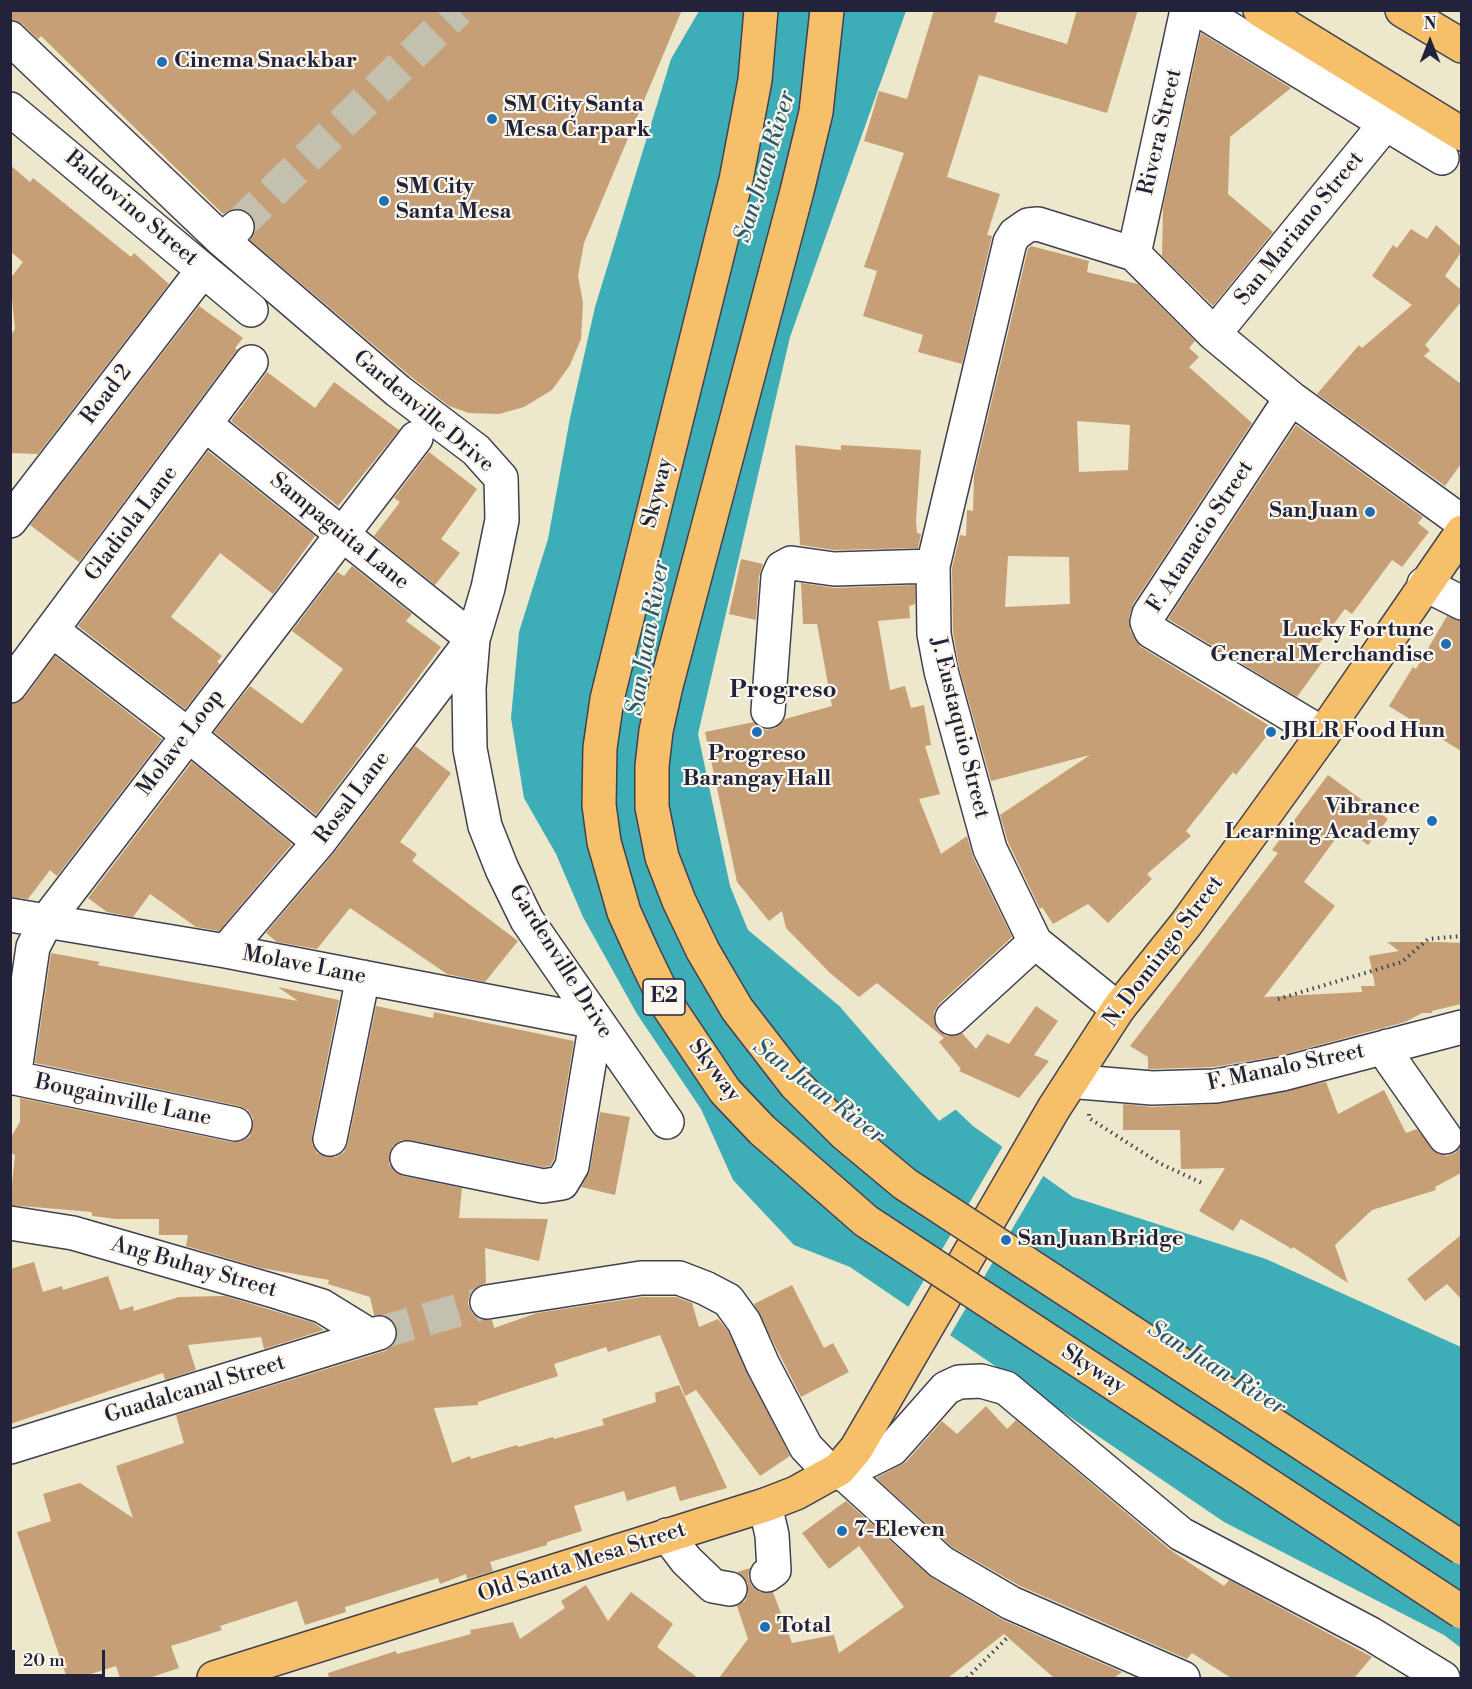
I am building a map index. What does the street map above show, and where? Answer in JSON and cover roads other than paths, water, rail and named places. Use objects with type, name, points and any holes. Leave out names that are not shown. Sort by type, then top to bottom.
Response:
[{"type":"main road","name":"Skyway","points":[[761,10],[755,80],[736,180],[607,699],[600,748],[599,805],[604,842],[624,912],[668,1005],[725,1091],[762,1130],[866,1221],[1461,1612]]},
{"type":"main road","name":"E2","points":[[827,10],[816,112],[656,731],[651,766],[651,807],[662,857],[679,901],[703,951],[738,1009],[795,1084],[845,1134],[905,1184],[1461,1548]]},
{"type":"main road","points":[[1260,10],[1452,146]]},
{"type":"main road","points":[[1402,10],[1461,46]]},
{"type":"main road","name":"N. Domingo Street","points":[[897,1375],[1054,1108],[1083,1080],[1118,1009],[1186,924],[1323,734],[1461,532]]},
{"type":"main road","name":"Old Santa Mesa Street","points":[[214,1678],[509,1587],[796,1493],[835,1471],[856,1449],[897,1375]]},
{"type":"street","name":"Rivera Street","points":[[1134,254],[1187,10]]},
{"type":"street","points":[[1199,10],[1386,123],[1452,146]]},
{"type":"street","name":"Gardenville Drive","points":[[10,38],[229,234],[398,391],[476,450],[501,478],[502,520],[488,588],[472,639],[468,688],[470,749],[485,826],[502,869],[527,920],[667,1122]]},
{"type":"street","name":"Baldovino Street","points":[[10,109],[251,310]]},
{"type":"street","name":"San Mariano Street","points":[[1214,334],[1386,123]]},
{"type":"street","name":"J. Eustaquio Street","points":[[1118,1009],[1035,942],[990,849],[941,671],[934,634],[933,566],[1010,242],[1021,228],[1038,224],[1134,254]]},
{"type":"street","points":[[1134,254],[1214,334],[1291,398],[1461,522]]},
{"type":"street","name":"Road 2","points":[[10,521],[21,490],[203,270]]},
{"type":"street","name":"Gladiola Lane","points":[[10,686],[251,362]]},
{"type":"street","name":"F. Atanacio Street","points":[[1291,398],[1149,614],[1147,622],[1151,631],[1323,734]]},
{"type":"street","name":"Sampaguita Lane","points":[[206,425],[472,639]]},
{"type":"street","name":"Molave Loop","points":[[12,1077],[33,947],[47,920],[187,734],[416,438]]},
{"type":"street","points":[[768,711],[778,577],[782,568],[791,563],[834,569],[933,566]]},
{"type":"street","points":[[1424,584],[1461,603]]},
{"type":"street","points":[[53,631],[187,734],[319,842]]},
{"type":"street","name":"Rosal Lane","points":[[226,951],[319,842],[472,639]]},
{"type":"street","name":"Molave Lane","points":[[10,915],[226,951],[596,1022]]},
{"type":"street","points":[[952,1018],[1035,942]]},
{"type":"street","points":[[330,1139],[363,977]]},
{"type":"street","points":[[407,1158],[543,1186],[561,1183],[572,1166],[596,1022]]},
{"type":"street","name":"F. Manalo Street","points":[[1083,1080],[1152,1088],[1216,1086],[1282,1074],[1461,1027]]},
{"type":"street","points":[[1387,1046],[1391,1060],[1445,1137]]},
{"type":"street","name":"Bougainville Lane","points":[[12,1077],[235,1124]]},
{"type":"street","name":"Ang Buhay Street","points":[[10,1223],[73,1233],[293,1296],[322,1305],[374,1334]]},
{"type":"street","points":[[487,1302],[641,1278],[679,1278],[728,1300],[744,1322],[763,1365],[806,1447],[941,1562],[1011,1603],[1183,1678]]},
{"type":"street","name":"Guadalcanal Street","points":[[10,1447],[374,1334]]},
{"type":"street","points":[[835,1471],[868,1461],[892,1449],[946,1388],[959,1382],[981,1381],[1006,1388],[1181,1534],[1371,1634],[1443,1678]]},
{"type":"street","points":[[765,1505],[774,1562],[774,1570],[767,1575]]},
{"type":"street","points":[[667,1535],[686,1560],[713,1586],[730,1590]]},
{"type":"water","name":"San Juan River","points":[[699,11],[906,11],[790,337],[698,734],[730,886],[748,930],[897,1054],[973,1126],[1073,1197],[1266,1259],[1461,1347],[1461,1648],[1444,1635],[1224,1522],[850,1267],[794,1245],[733,1180],[701,1109],[637,1014],[583,917],[556,854],[524,798],[511,718],[519,632],[548,539],[570,418],[595,307],[671,59]]},
{"type":"tunnel","points":[[237,227],[458,10]]},
{"type":"tunnel","points":[[379,1333],[487,1302]]},
{"type":"place","name":"Cinema Snackbar","points":[[162,62]]},
{"type":"place","name":"SM City Santa Mesa Carpark","points":[[492,119]]},
{"type":"place","name":"SM City Santa Mesa","points":[[384,201]]},
{"type":"place","name":"San Juan","points":[[1370,512]]},
{"type":"place","name":"Lucky Fortune General Merchandise","points":[[1446,644]]},
{"type":"place","name":"Progreso Barangay Hall","points":[[757,732]]},
{"type":"place","name":"JBLR Food Hun","points":[[1271,732]]},
{"type":"place","name":"Vibrance Learning Academy","points":[[1432,821]]},
{"type":"place","name":"San Juan Bridge","points":[[1006,1240]]},
{"type":"place","name":"7-Eleven","points":[[842,1531]]},
{"type":"place","name":"Total","points":[[765,1627]]},
{"type":"district","name":"Progreso","points":[[783,691]]}]
